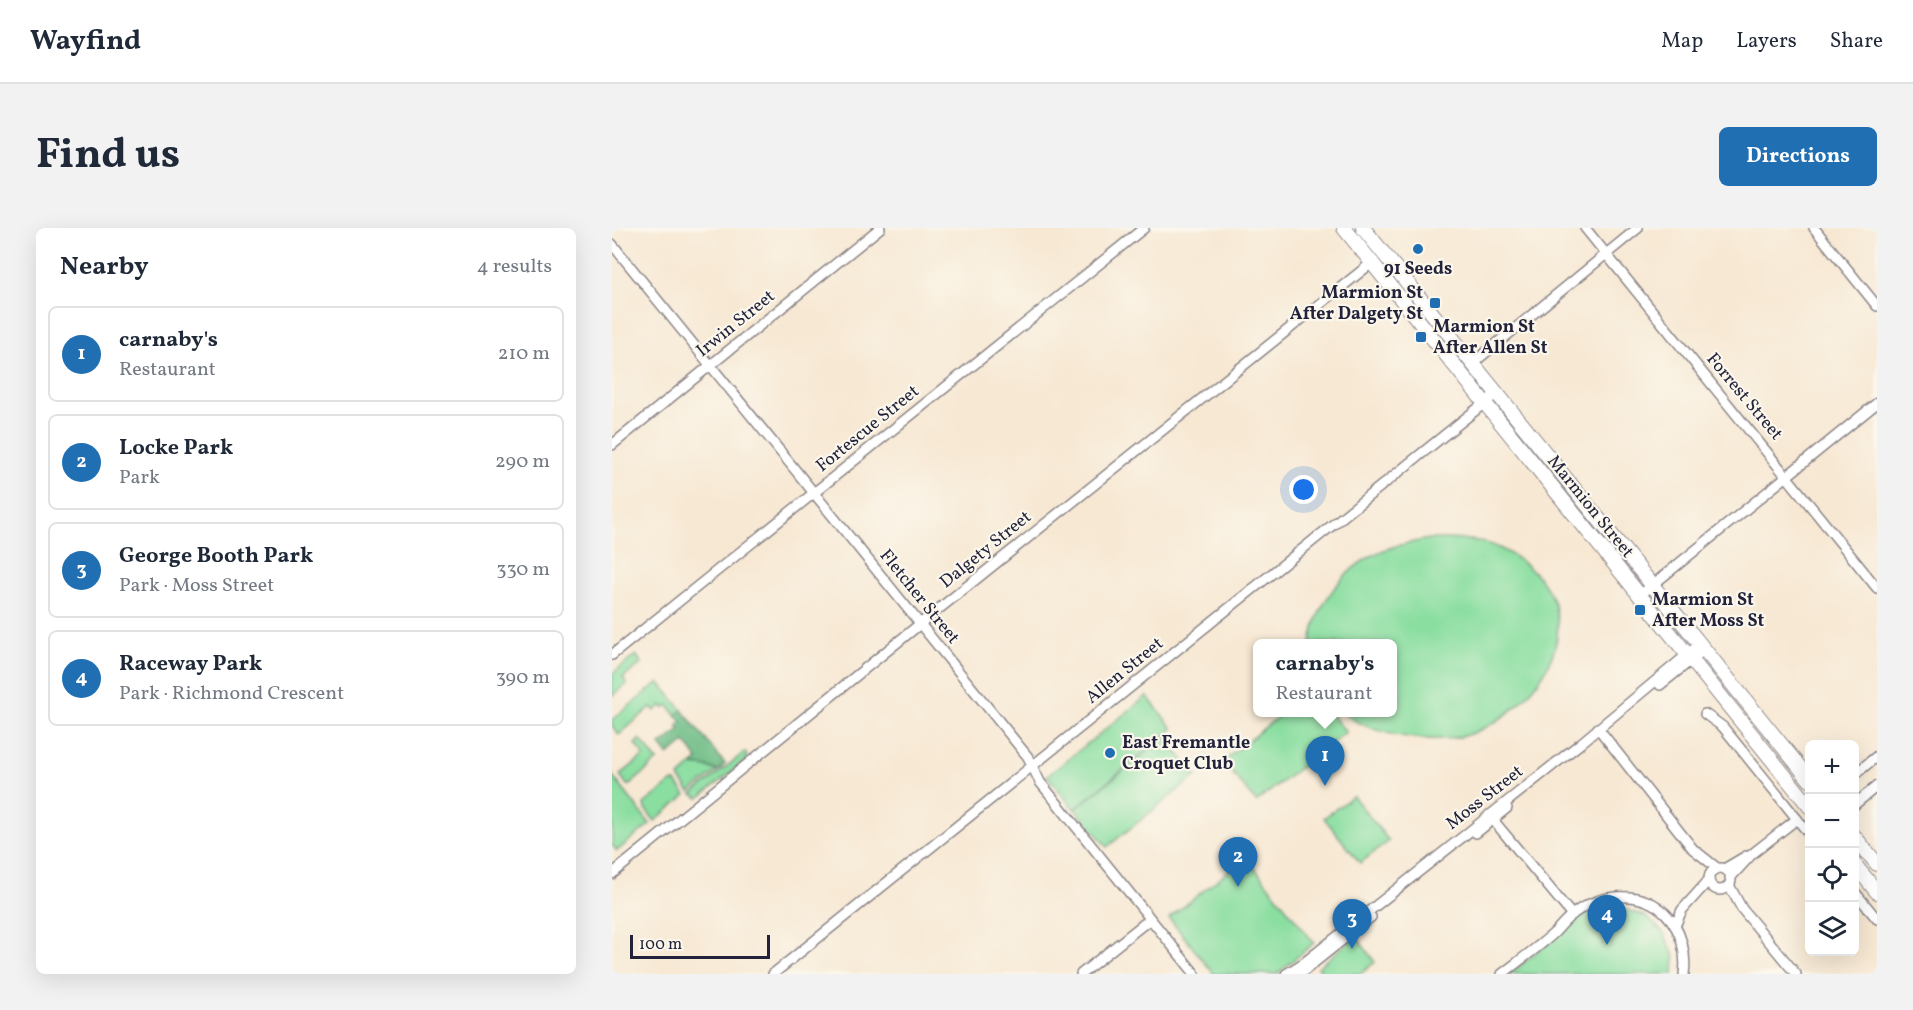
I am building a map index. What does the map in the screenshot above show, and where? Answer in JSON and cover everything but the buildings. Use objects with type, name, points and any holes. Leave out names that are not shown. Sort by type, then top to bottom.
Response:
[{"type":"main road","name":"Marmion Street","points":[[1344,228],[1378,258],[1473,363],[1805,775]]},
{"type":"main road","name":"Marmion Street","points":[[1363,228],[1378,258],[1484,404],[1805,802]]},
{"type":"main road","points":[[1859,842],[1877,864]]},
{"type":"main road","points":[[1859,870],[1877,892]]},
{"type":"street","name":"Irwin Street","points":[[612,445],[880,228]]},
{"type":"street","name":"Fortescue Street","points":[[612,655],[1144,228]]},
{"type":"street","name":"Forrest Street","points":[[1585,228],[1877,588]]},
{"type":"street","points":[[1473,363],[1638,228]]},
{"type":"street","points":[[1814,228],[1877,306]]},
{"type":"street","name":"Fletcher Street","points":[[612,244],[1028,757],[1040,782],[1195,974]]},
{"type":"street","name":"Dalgety Street","points":[[612,874],[920,624],[1378,258]]},
{"type":"street","name":"Allen Street","points":[[773,974],[1497,393]]},
{"type":"street","points":[[1639,596],[1877,403]]},
{"type":"street","name":"Moss Street","points":[[1286,974],[1305,969],[1703,646]]},
{"type":"street","points":[[1705,714],[1723,727],[1805,830]]},
{"type":"street","points":[[1600,730],[1693,849],[1709,878],[1724,885],[1796,974]]},
{"type":"street","points":[[1859,771],[1877,756]]},
{"type":"street","points":[[1859,801],[1877,786]]},
{"type":"street","points":[[1491,817],[1572,915]]},
{"type":"street","points":[[1670,919],[1685,907],[1724,885],[1752,854],[1797,819]]},
{"type":"street","points":[[1693,849],[1728,873],[1724,885]]},
{"type":"street","points":[[1670,919],[1685,907],[1709,878],[1720,869],[1752,854]]},
{"type":"street","points":[[1502,974],[1553,934],[1572,915],[1598,900],[1617,897],[1632,897],[1646,902],[1670,919],[1684,953],[1684,974]]},
{"type":"street","points":[[1859,897],[1877,919]]},
{"type":"street","points":[[1081,974],[1150,919]]},
{"type":"green space","points":[[1429,539],[1461,539],[1494,546],[1509,553],[1534,572],[1550,595],[1557,618],[1556,642],[1548,665],[1535,687],[1517,706],[1496,722],[1473,733],[1452,738],[1422,739],[1386,733],[1351,719],[1348,717],[1397,717],[1397,639],[1312,639],[1326,600],[1346,575],[1370,557],[1401,545]]},
{"type":"green space","points":[[636,655],[642,663],[623,678],[627,684],[612,696],[612,674]]},
{"type":"green space","points":[[659,682],[682,710],[676,715],[668,705],[664,708],[662,705],[655,711],[651,707],[619,735],[612,726],[612,720]]},
{"type":"green space","name":"East Fremantle Croquet Club","points":[[1147,696],[1173,729],[1074,809],[1047,776]]},
{"type":"green space","points":[[682,710],[725,764],[717,771],[692,765],[698,760],[685,742],[668,755],[660,745],[680,730],[677,726],[682,722],[676,715]]},
{"type":"green space","points":[[1278,717],[1333,717],[1346,732],[1256,802],[1223,761]]},
{"type":"green space","points":[[1165,737],[1196,776],[1107,847],[1075,809]]},
{"type":"green space","points":[[640,739],[657,761],[630,785],[627,785],[620,775],[644,756],[635,744]]},
{"type":"green space","points":[[745,752],[747,756],[745,761],[699,798],[692,794]]},
{"type":"green space","points":[[692,765],[717,771],[690,792],[679,777]]},
{"type":"green space","points":[[612,775],[650,824],[617,851],[612,845]]},
{"type":"green space","points":[[672,782],[676,782],[686,795],[655,821],[645,809],[644,804]]},
{"type":"green space","points":[[1353,796],[1389,841],[1360,863],[1324,818]]},
{"type":"green space","points":[[1246,857],[1314,943],[1277,974],[1214,974],[1169,918]]},
{"type":"green space","points":[[1599,908],[1623,908],[1647,917],[1663,932],[1675,957],[1674,974],[1510,974],[1579,917]]},
{"type":"green space","points":[[1356,936],[1375,962],[1360,974],[1324,974],[1318,967]]},
{"type":"place","name":"91 Seeds","points":[[1418,249]]},
{"type":"place","name":"Marmion St After Dalgety St","points":[[1435,303]]},
{"type":"place","name":"Marmion St After Allen St","points":[[1421,337]]},
{"type":"place","name":"Marmion St After Moss St","points":[[1640,610]]},
{"type":"place","name":"East Fremantle Croquet Club","points":[[1110,753]]},
{"type":"place","name":"carnaby's","points":[[1325,786]]},
{"type":"place","name":"Locke Park","points":[[1238,887]]},
{"type":"place","name":"Raceway Park","points":[[1607,945]]},
{"type":"place","name":"George Booth Park","points":[[1352,949]]}]
